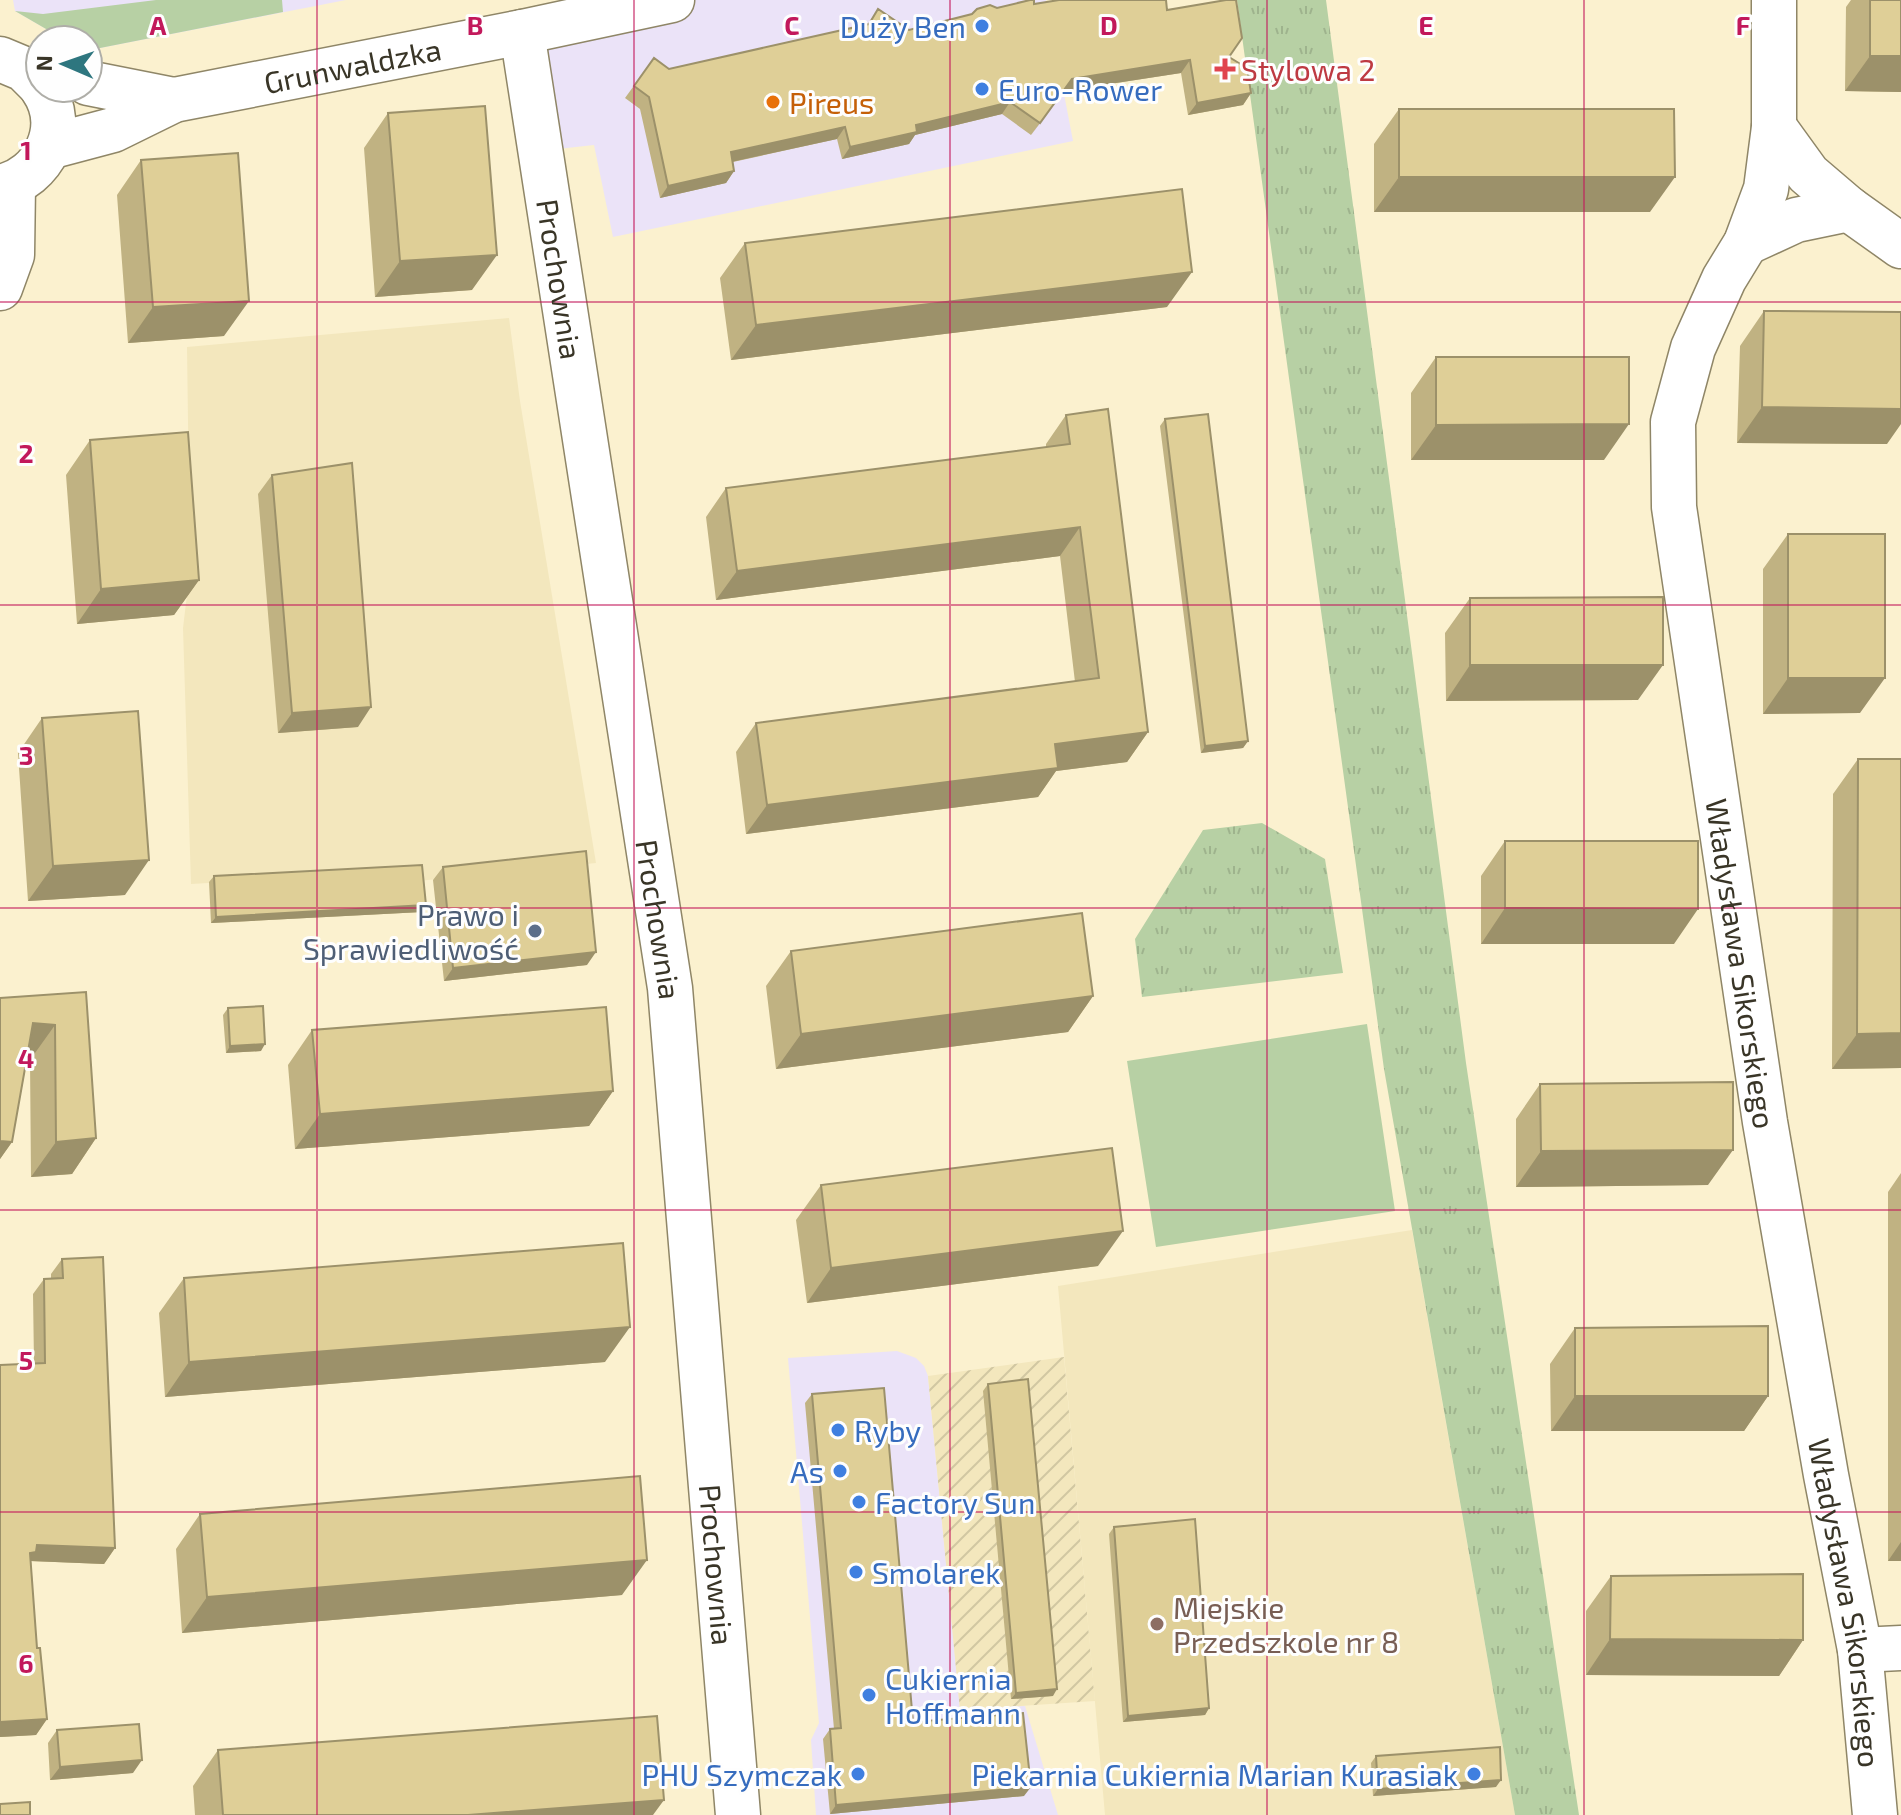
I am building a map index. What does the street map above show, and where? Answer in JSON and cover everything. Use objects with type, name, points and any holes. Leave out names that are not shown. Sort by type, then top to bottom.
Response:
[{"type":"street","name":"Grunwaldzka","points":[[49,147],[113,130],[174,100],[672,0]]},
{"type":"street","name":"Władysława Sikorskiego","points":[[1774,0],[1774,127],[1766,189],[1746,243],[1724,279],[1693,348],[1673,422],[1674,507],[1765,1122],[1826,1475],[1880,1649],[1875,1815]]},
{"type":"street","name":"Prochownia","points":[[522,32],[670,988],[738,1815]]},
{"type":"street","points":[[0,288],[12,255],[6,186],[24,179],[40,165],[53,129],[52,111],[23,72]]},
{"type":"street","name":"Grunwaldzka","points":[[104,86],[174,100]]},
{"type":"street","points":[[1774,127],[1808,174],[1849,209],[1901,246]]},
{"type":"street","points":[[1746,243],[1796,220],[1849,209]]},
{"type":"shaded area","points":[[13,0],[346,0],[104,47],[104,24],[37,24],[15,11]]},
{"type":"shaded area","points":[[672,0],[1046,0],[1073,141],[613,237],[594,145],[540,151],[522,32]]},
{"type":"shaded area","points":[[509,318],[596,863],[418,881],[417,871],[191,884],[183,628],[190,570],[187,347]]},
{"type":"shaded area","points":[[1412,1230],[1515,1815],[1105,1815],[1058,1286]]},
{"type":"shaded area","points":[[897,1351],[916,1358],[928,1376],[960,1709],[1025,1706],[1058,1815],[816,1815],[811,1740],[819,1723],[788,1358]]},
{"type":"shaded area","points":[[1064,1357],[1095,1701],[960,1710],[928,1376]]},
{"type":"green space","points":[[156,0],[282,0],[283,12],[104,47],[104,24],[37,24],[15,11],[43,14]]},
{"type":"green space","points":[[1237,0],[1326,0],[1466,1063],[1579,1815],[1515,1815],[1384,1069]]},
{"type":"green space","points":[[1262,823],[1325,859],[1343,973],[1142,997],[1135,939],[1203,830]]},
{"type":"green space","points":[[1367,1024],[1395,1211],[1156,1247],[1127,1061]]},
{"type":"building","points":[[1034,0],[1034,4],[1059,0],[1166,0],[1167,10],[1236,0],[1242,38],[1229,57],[1247,68],[1251,93],[1197,103],[1190,60],[1072,79],[1040,123],[1010,102],[916,125],[917,132],[850,147],[845,127],[731,152],[734,171],[668,186],[649,97],[634,86],[654,58],[669,69],[869,24],[878,9],[909,30],[972,14],[990,5],[997,8]]},
{"type":"building","points":[[1870,0],[1901,0],[1901,56],[1870,56]]},
{"type":"building","points":[[485,106],[497,255],[400,261],[388,113]]},
{"type":"building","points":[[1399,109],[1674,109],[1675,177],[1399,177]]},
{"type":"building","points":[[238,153],[249,301],[153,307],[141,160]]},
{"type":"building","points":[[1182,189],[1192,272],[756,325],[745,243]]},
{"type":"building","points":[[1764,311],[1901,312],[1901,409],[1762,407]]},
{"type":"building","points":[[1436,357],[1629,357],[1629,424],[1436,425]]},
{"type":"building","points":[[1108,409],[1148,732],[1055,744],[1058,768],[767,805],[756,723],[1099,678],[1080,527],[737,571],[726,488],[1070,444],[1066,415]]},
{"type":"building","points":[[1208,414],[1248,741],[1205,746],[1165,419]]},
{"type":"building","points":[[188,432],[199,580],[101,589],[90,440]]},
{"type":"building","points":[[352,463],[371,707],[292,713],[272,475]]},
{"type":"building","points":[[1788,534],[1885,534],[1885,678],[1788,678]]},
{"type":"building","points":[[1663,597],[1663,665],[1470,665],[1470,598]]},
{"type":"building","points":[[138,711],[149,860],[53,866],[42,718]]},
{"type":"building","points":[[1858,759],[1901,759],[1901,1033],[1857,1034]]},
{"type":"building","points":[[1505,841],[1698,841],[1698,909],[1505,908]]},
{"type":"building","points":[[586,851],[596,952],[453,968],[443,867]]},
{"type":"building","points":[[422,865],[426,905],[216,917],[214,876]]},
{"type":"building","points":[[1082,913],[1093,996],[801,1034],[791,951]]},
{"type":"building","points":[[86,992],[96,1138],[56,1142],[55,1025],[33,1023],[12,1142],[0,1141],[0,998]]},
{"type":"building","points":[[263,1006],[265,1044],[230,1046],[228,1008]]},
{"type":"building","points":[[606,1007],[613,1091],[320,1114],[312,1030]]},
{"type":"building","points":[[1733,1082],[1733,1150],[1541,1151],[1540,1084]]},
{"type":"building","points":[[1112,1148],[1123,1231],[831,1268],[821,1185]]},
{"type":"building","points":[[623,1243],[630,1327],[189,1362],[184,1278]]},
{"type":"building","points":[[103,1257],[115,1548],[37,1545],[36,1552],[30,1553],[37,1648],[40,1648],[47,1719],[0,1722],[0,1365],[45,1363],[44,1279],[63,1278],[62,1259]]},
{"type":"building","points":[[1768,1326],[1768,1396],[1575,1396],[1575,1328]]},
{"type":"building","points":[[1028,1379],[1057,1689],[1016,1693],[988,1384]]},
{"type":"building","points":[[884,1388],[913,1722],[1023,1713],[1031,1787],[836,1805],[830,1729],[841,1728],[812,1394]]},
{"type":"building","points":[[640,1476],[647,1560],[207,1597],[200,1514]]},
{"type":"building","name":"Miejskie Przedszkole nr 8","points":[[1195,1519],[1209,1708],[1128,1716],[1114,1527]]},
{"type":"building","points":[[1803,1574],[1803,1640],[1610,1639],[1611,1576]]},
{"type":"building","points":[[657,1716],[664,1800],[468,1815],[223,1815],[218,1750]]},
{"type":"building","points":[[139,1724],[142,1760],[60,1767],[57,1730]]},
{"type":"building","points":[[1500,1747],[1501,1780],[1378,1789],[1376,1756]]},
{"type":"building","points":[[30,1802],[30,1815],[0,1815],[0,1804]]},
{"type":"place","name":"Duży Ben","points":[[982,26]]},
{"type":"place","name":"Stylowa 2","points":[[1225,69]]},
{"type":"place","name":"Euro-Rower","points":[[982,89]]},
{"type":"place","name":"Pireus","points":[[773,102]]},
{"type":"place","name":"Prawo i Sprawiedliwość","points":[[535,931]]},
{"type":"place","name":"Ryby","points":[[838,1430]]},
{"type":"place","name":"As","points":[[840,1471]]},
{"type":"place","name":"Factory Sun","points":[[859,1502]]},
{"type":"place","name":"Smolarek","points":[[856,1572]]},
{"type":"place","name":"Miejskie Przedszkole nr 8","points":[[1157,1624]]},
{"type":"place","name":"Cukiernia Hoffmann","points":[[869,1695]]},
{"type":"place","name":"PHU Szymczak","points":[[858,1774]]},
{"type":"place","name":"Piekarnia Cukiernia Marian Kurasiak","points":[[1474,1774]]}]
